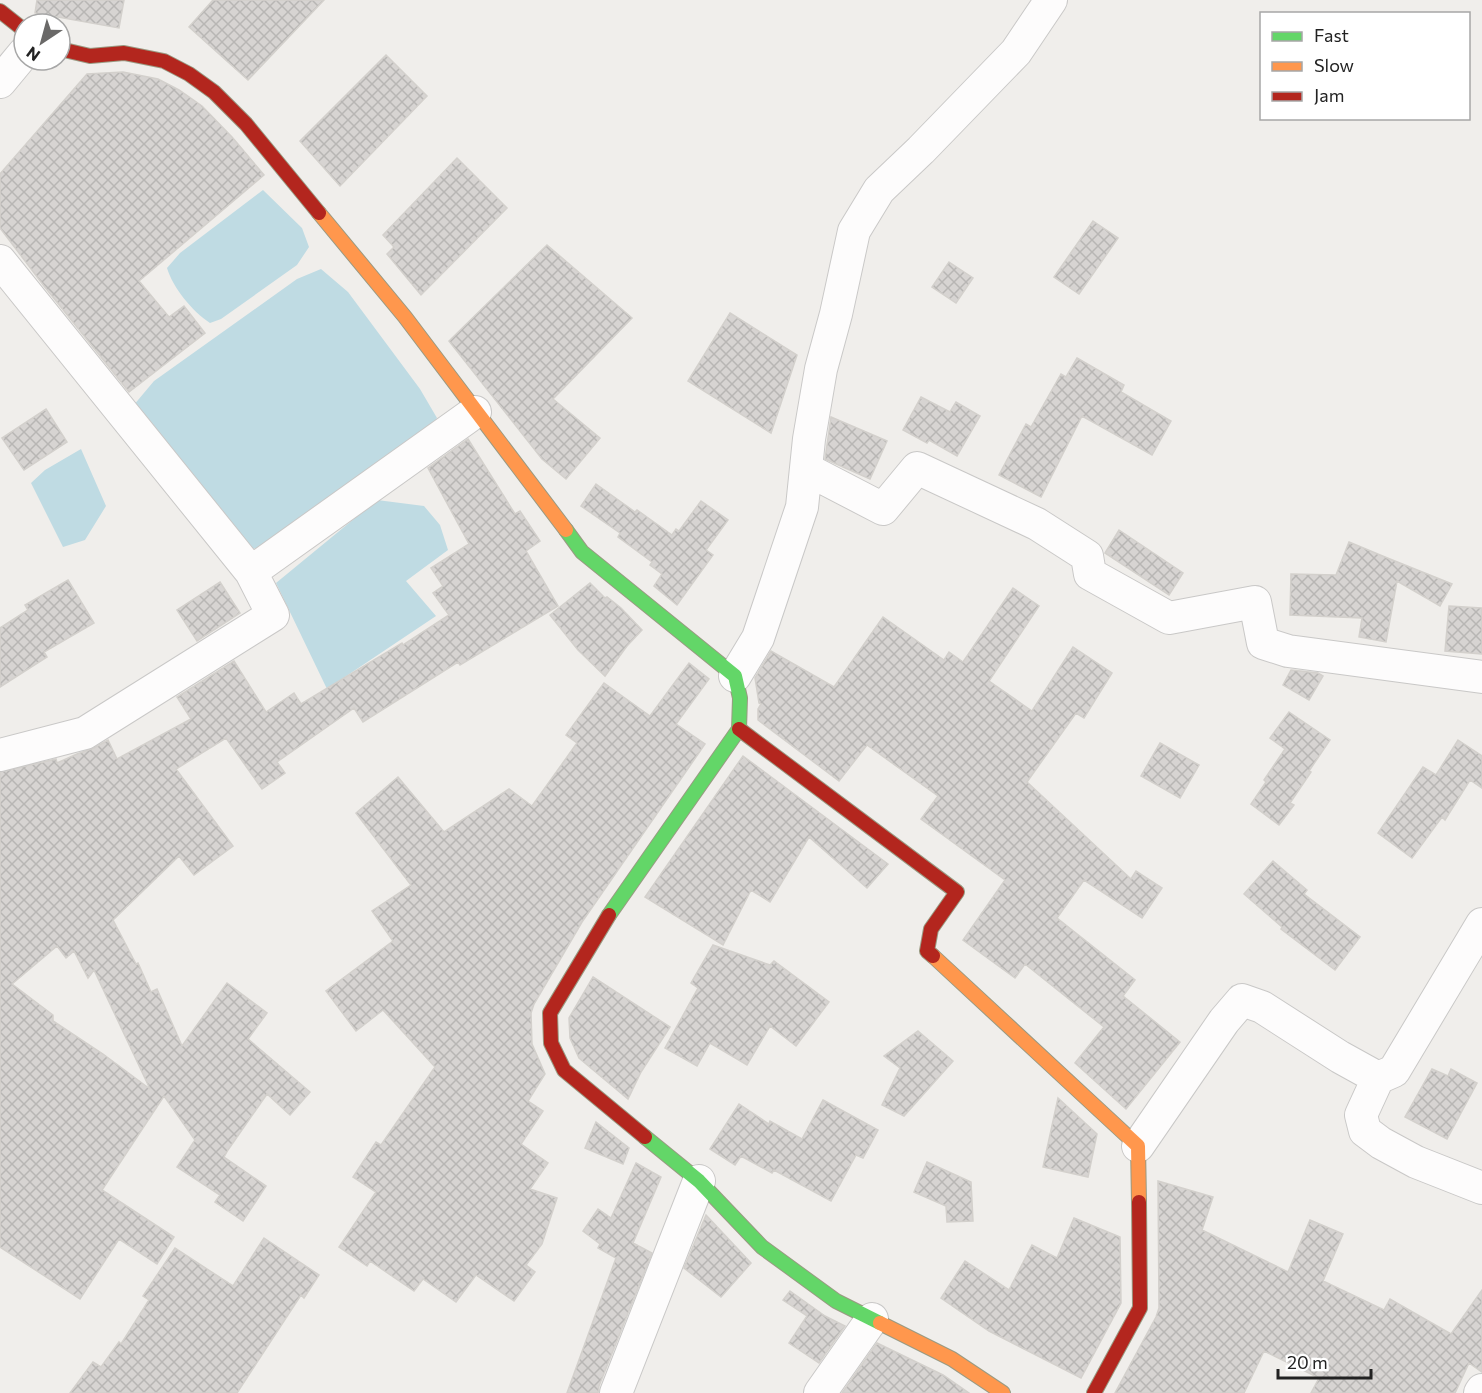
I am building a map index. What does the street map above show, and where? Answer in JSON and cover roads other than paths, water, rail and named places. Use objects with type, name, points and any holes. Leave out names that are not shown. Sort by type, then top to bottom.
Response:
[{"type":"street","points":[[735,676],[758,638],[802,507],[821,369],[837,314],[854,231],[879,190],[1016,52],[1051,0]]},
{"type":"street","points":[[0,11],[12,20]]},
{"type":"street","points":[[72,52],[90,56],[124,53],[164,61],[189,74],[214,92],[246,124],[405,318],[582,552],[735,676],[740,698],[739,729],[597,933],[550,1013],[551,1043],[564,1070],[699,1181],[762,1247],[836,1301],[951,1359],[1003,1393]]},
{"type":"street","points":[[0,82],[12,68]]},
{"type":"street","points":[[0,261],[251,572],[273,615],[85,732],[0,755]]},
{"type":"street","points":[[251,572],[475,412]]},
{"type":"street","points":[[806,469],[883,509],[917,468],[1037,524],[1087,556],[1090,574],[1169,618],[1255,602],[1263,643],[1288,651],[1482,677]]},
{"type":"street","points":[[739,729],[957,892],[931,929],[927,951],[1138,1146]]},
{"type":"street","points":[[1482,924],[1394,1071],[1378,1077],[1361,1115],[1365,1131],[1382,1143],[1416,1162],[1482,1188]]},
{"type":"street","points":[[1094,1393],[1140,1308],[1138,1146],[1224,1021],[1242,1000],[1262,1007],[1340,1058],[1378,1077]]},
{"type":"street","points":[[616,1393],[699,1181]]},
{"type":"street","points":[[820,1393],[872,1319]]},
{"type":"water","points":[[263,190],[302,228],[309,247],[297,265],[221,319],[210,323],[184,299],[167,268],[180,253]]},
{"type":"water","points":[[321,269],[348,292],[420,389],[437,418],[425,437],[269,546],[251,549],[133,406],[154,381],[297,279]]},
{"type":"water","points":[[81,449],[106,506],[85,540],[63,547],[31,483],[45,470]]},
{"type":"water","points":[[377,500],[424,506],[440,525],[448,550],[406,581],[436,616],[327,689],[276,583]]}]
